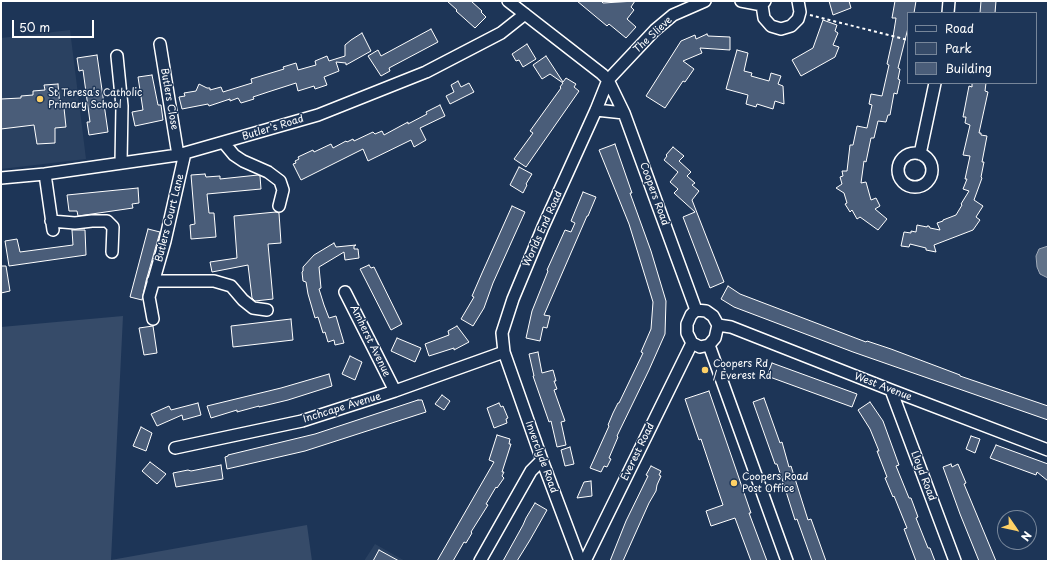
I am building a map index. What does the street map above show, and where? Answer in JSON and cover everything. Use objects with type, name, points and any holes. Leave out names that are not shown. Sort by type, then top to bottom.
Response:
[{"type":"street","points":[[508,1],[608,80]]},
{"type":"street","name":"The Slieve","points":[[608,80],[655,30],[673,15],[706,1]]},
{"type":"street","points":[[741,1],[764,3],[764,18],[771,26],[781,29],[791,26],[798,19],[800,12],[798,1]]},
{"type":"street","points":[[948,12],[950,1]]},
{"type":"street","name":"Butler's Road","points":[[1,178],[45,174],[182,154],[318,115],[426,72],[501,33],[525,14]]},
{"type":"street","name":"Butlers Close","points":[[160,44],[182,154]]},
{"type":"street","points":[[118,56],[122,106],[121,163]]},
{"type":"street","name":"Worlds End Road","points":[[504,352],[502,333],[506,318],[543,227],[608,80]]},
{"type":"street","name":"Coopers Road","points":[[608,80],[624,113],[696,310]]},
{"type":"street","points":[[920,154],[935,84]]},
{"type":"street","points":[[596,110],[624,113]]},
{"type":"street","points":[[224,143],[234,155],[243,161],[268,172],[280,181],[283,190],[279,206]]},
{"type":"street","name":"Butlers Court Lane","points":[[153,319],[149,297],[165,242],[182,154]]},
{"type":"street","points":[[45,174],[52,226],[74,224],[92,220],[107,221],[113,227],[112,252]]},
{"type":"street","points":[[154,281],[214,281],[231,286],[242,300],[253,308],[267,310]]},
{"type":"street","name":"Amherst Avenue","points":[[345,292],[395,391]]},
{"type":"street","points":[[696,310],[706,311],[713,316],[718,325],[715,338],[709,345],[700,347],[692,343],[687,333],[687,324],[691,315],[696,310]]},
{"type":"street","name":"West Avenue","points":[[718,325],[731,327],[890,390],[1048,450]]},
{"type":"street","name":"Everest Road","points":[[585,561],[692,343]]},
{"type":"street","points":[[709,345],[787,561]]},
{"type":"street","name":"Inchcape Avenue","points":[[175,448],[302,421],[395,391],[504,352]]},
{"type":"street","name":"Inverclyde Road","points":[[504,352],[580,561]]},
{"type":"street","name":"Lloyd Road","points":[[890,390],[955,561]]},
{"type":"street","points":[[480,561],[531,471],[542,460]]},
{"type":"path","points":[[800,12],[907,40]]},
{"type":"shaded area","name":"St Teresa's Catholic Primary School","points":[[70,30],[86,159],[1,169],[1,38]]},
{"type":"shaded area","points":[[1048,246],[1048,278],[1040,274],[1037,267],[1036,256],[1039,249]]},
{"type":"shaded area","points":[[375,544],[405,561],[364,561]]},
{"type":"green space","points":[[123,316],[111,560],[307,525],[312,561],[1,561],[1,327]]},
{"type":"building","points":[[447,1],[471,1],[486,17],[475,28]]},
{"type":"building","points":[[577,1],[601,1],[603,3],[635,1],[631,7],[634,10],[627,19],[636,27],[626,38],[609,24],[607,26]]},
{"type":"building","points":[[829,1],[849,1],[851,8],[833,15]]},
{"type":"building","points":[[895,1],[916,1],[914,12],[907,12],[907,32],[898,68],[900,69],[898,79],[900,80],[897,94],[894,93],[890,115],[888,115],[886,122],[878,121],[874,138],[871,138],[866,162],[864,161],[861,183],[866,182],[871,200],[876,198],[880,206],[875,209],[887,219],[878,230],[860,217],[857,219],[852,210],[850,212],[845,204],[847,203],[844,193],[836,188],[842,184],[840,177],[843,176],[842,171],[847,171],[850,145],[853,145],[857,126],[867,128],[872,105],[869,104],[871,94],[882,96],[889,65],[887,64],[896,18],[892,18]]},
{"type":"building","points":[[981,1],[996,1],[995,12],[980,12]]},
{"type":"building","points":[[823,20],[837,25],[835,31],[838,33],[833,45],[839,47],[835,57],[801,76],[792,60],[813,48]]},
{"type":"building","points":[[431,29],[438,42],[389,68],[390,71],[381,76],[368,56],[378,50],[381,56]]},
{"type":"building","points":[[362,33],[371,51],[346,65],[346,63],[336,62],[339,71],[324,77],[327,85],[315,89],[314,86],[298,91],[296,83],[253,97],[254,99],[241,103],[238,98],[209,106],[208,104],[182,109],[179,97],[185,96],[184,93],[196,91],[199,84],[210,88],[210,90],[221,87],[223,92],[252,83],[251,79],[284,69],[283,67],[296,63],[298,70],[316,65],[315,61],[327,56],[329,61],[345,56],[345,45]]},
{"type":"building","points":[[707,34],[708,36],[730,37],[730,50],[700,48],[702,53],[683,61],[694,69],[685,82],[683,81],[665,108],[646,96],[681,41],[695,35],[696,39]]},
{"type":"building","points":[[527,44],[536,59],[523,67],[519,60],[516,61],[512,54]]},
{"type":"building","points":[[737,50],[748,53],[744,71],[752,73],[751,76],[769,81],[771,73],[781,76],[778,84],[783,86],[784,104],[775,101],[773,109],[757,104],[756,107],[746,104],[748,95],[726,89]]},
{"type":"building","points":[[97,55],[108,132],[89,135],[87,122],[90,122],[83,70],[79,71],[77,58]]},
{"type":"building","points":[[546,56],[563,82],[566,78],[576,84],[574,87],[579,91],[526,167],[514,159],[533,133],[530,131],[563,83],[550,74],[542,79],[533,65]]},
{"type":"building","points":[[152,75],[158,105],[161,105],[163,120],[135,126],[132,112],[143,110],[138,77]]},
{"type":"building","points":[[458,81],[461,87],[469,83],[474,92],[450,104],[446,96],[454,92],[451,85]]},
{"type":"building","points":[[58,84],[60,108],[64,108],[66,127],[55,128],[55,143],[37,144],[34,125],[1,129],[1,99],[21,98],[21,96],[33,95],[33,91],[45,90],[44,85]]},
{"type":"building","points":[[972,84],[986,84],[985,91],[988,92],[979,133],[987,136],[982,162],[984,162],[982,178],[974,200],[983,206],[976,217],[980,220],[973,230],[934,245],[936,252],[910,244],[909,247],[901,246],[904,232],[916,232],[917,225],[929,226],[930,228],[940,230],[937,223],[956,215],[969,191],[963,189],[967,179],[965,179],[970,156],[963,155],[970,125],[965,123],[966,117],[963,117],[969,86],[972,87]]},
{"type":"building","points":[[440,105],[445,116],[420,128],[426,140],[414,147],[411,140],[368,161],[363,149],[301,180],[293,164],[299,159],[298,157],[313,150],[314,152],[331,144],[333,148],[346,141],[347,142],[353,139],[354,141],[373,132],[375,134],[382,131],[384,135],[427,114],[426,112]]},
{"type":"building","points":[[615,144],[666,301],[665,334],[617,436],[618,437],[609,458],[611,459],[607,467],[604,466],[601,472],[590,468],[609,426],[608,425],[613,413],[643,353],[641,352],[651,329],[653,302],[629,224],[599,150]]},
{"type":"building","points":[[673,147],[684,156],[679,161],[691,172],[687,176],[695,183],[692,185],[699,191],[692,200],[724,282],[710,288],[683,217],[695,212],[674,193],[678,189],[670,182],[678,172],[664,160],[667,156],[666,155]]},
{"type":"building","points":[[519,167],[532,174],[523,193],[510,185]]},
{"type":"building","points":[[205,174],[206,177],[220,176],[220,179],[258,175],[260,176],[261,189],[207,194],[209,213],[214,213],[216,237],[191,239],[190,225],[195,224],[191,175]]},
{"type":"building","points":[[138,188],[139,203],[132,204],[133,208],[78,216],[77,211],[69,211],[67,195]]},
{"type":"building","points":[[583,192],[596,197],[544,315],[550,316],[547,328],[543,327],[540,341],[526,338],[532,311],[548,271],[547,270],[565,230],[571,232],[575,223],[571,221]]},
{"type":"building","points":[[512,206],[525,212],[493,283],[484,308],[473,326],[461,319],[474,297],[472,296]]},
{"type":"building","points":[[279,213],[281,243],[268,244],[273,299],[255,301],[252,298],[248,265],[212,272],[210,262],[237,258],[234,216]]},
{"type":"building","points":[[148,229],[160,232],[142,300],[130,297]]},
{"type":"building","points":[[72,230],[85,230],[86,255],[9,266],[5,241],[17,239],[20,252],[73,245]]},
{"type":"building","points":[[334,243],[336,247],[356,245],[354,246],[354,249],[358,249],[359,258],[345,260],[344,252],[319,267],[321,288],[319,289],[324,305],[329,318],[336,316],[344,343],[335,345],[334,340],[328,342],[325,332],[323,333],[318,317],[315,318],[306,282],[303,281],[302,272],[303,267],[314,255]]},
{"type":"building","points":[[369,265],[371,268],[374,267],[402,324],[391,330],[360,269]]},
{"type":"building","points":[[1,266],[6,266],[10,291],[1,293]]},
{"type":"building","points":[[728,286],[740,294],[866,342],[867,341],[891,349],[960,376],[1048,406],[1048,420],[853,352],[734,307],[721,299]]},
{"type":"building","points":[[291,319],[293,340],[233,347],[231,326]]},
{"type":"building","points":[[153,326],[157,353],[144,355],[139,328]]},
{"type":"building","points":[[457,326],[469,342],[454,350],[454,348],[429,356],[425,344],[449,335],[448,331]]},
{"type":"building","points":[[397,338],[421,348],[415,362],[391,351]]},
{"type":"building","points":[[538,352],[542,373],[553,370],[556,381],[554,381],[557,389],[554,390],[565,421],[561,422],[566,445],[557,447],[551,421],[549,422],[533,376],[529,354]]},
{"type":"building","points":[[350,356],[362,362],[355,380],[342,374]]},
{"type":"building","points":[[772,363],[857,394],[852,407],[767,376]]},
{"type":"building","points":[[329,374],[332,386],[288,400],[237,412],[237,410],[211,418],[207,406],[281,388]]},
{"type":"building","points":[[709,391],[751,513],[749,513],[767,561],[751,561],[735,518],[711,526],[706,511],[723,505],[701,439],[699,440],[685,399]]},
{"type":"building","points":[[442,395],[450,401],[444,410],[435,404]]},
{"type":"building","points":[[764,398],[780,443],[782,442],[789,467],[791,466],[808,520],[811,519],[826,561],[812,561],[797,519],[795,520],[777,464],[775,464],[753,402]]},
{"type":"building","points":[[418,400],[422,400],[426,412],[305,451],[227,469],[225,457],[228,455],[315,434]]},
{"type":"building","points":[[870,402],[883,421],[899,465],[896,466],[909,498],[911,498],[918,517],[916,518],[935,561],[916,561],[904,529],[907,528],[885,478],[887,477],[877,451],[879,451],[870,429],[858,410]]},
{"type":"building","points":[[198,403],[201,415],[183,420],[182,415],[157,426],[151,414],[169,406],[171,410]]},
{"type":"building","points":[[499,403],[501,407],[503,406],[508,418],[506,419],[507,423],[494,428],[487,408]]},
{"type":"building","points":[[141,427],[152,433],[146,451],[133,446]]},
{"type":"building","points":[[497,435],[510,439],[509,444],[511,444],[502,472],[504,472],[502,476],[504,478],[497,488],[496,487],[486,504],[488,505],[471,532],[472,533],[466,543],[464,542],[453,561],[437,561],[494,462],[489,460]]},
{"type":"building","points":[[971,436],[980,439],[975,453],[966,449]]},
{"type":"building","points":[[996,445],[1048,464],[1048,481],[1037,472],[1036,475],[990,458]]},
{"type":"building","points":[[570,447],[574,464],[565,466],[561,450]]},
{"type":"building","points":[[150,462],[166,474],[157,484],[142,471]]},
{"type":"building","points":[[951,464],[952,467],[958,464],[966,483],[964,484],[996,561],[979,561],[943,467]]},
{"type":"building","points":[[221,465],[223,479],[176,487],[173,473]]},
{"type":"building","points":[[651,466],[661,471],[659,475],[661,476],[656,491],[649,503],[623,561],[610,561],[626,521],[648,476],[646,475]]},
{"type":"building","points":[[591,481],[592,496],[577,498],[584,482]]},
{"type":"building","points":[[535,503],[547,510],[517,561],[503,561],[526,518]]},
{"type":"building","points":[[379,550],[399,561],[373,561]]},
{"type":"place","name":"St Teresa's Catholic Primary School","points":[[40,99]]},
{"type":"place","name":"Coopers Rd / Everest Rd","points":[[705,370]]},
{"type":"place","name":"Coopers Road Post Office","points":[[734,483]]}]
